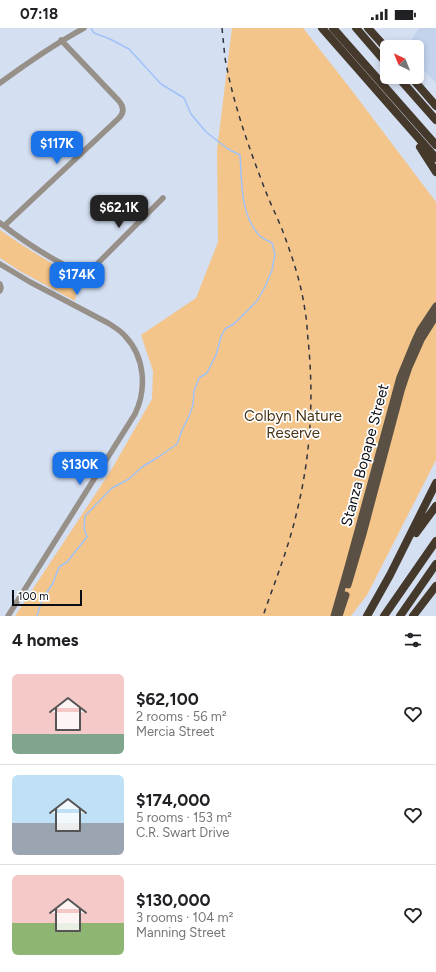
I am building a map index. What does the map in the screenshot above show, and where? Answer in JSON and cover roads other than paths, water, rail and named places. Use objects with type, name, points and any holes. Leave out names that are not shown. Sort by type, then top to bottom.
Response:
[{"type":"highway","points":[[322,28],[436,158]]},
{"type":"highway","points":[[333,28],[436,145]]},
{"type":"highway","points":[[356,28],[380,56]]},
{"type":"highway","points":[[368,28],[380,41]]},
{"type":"highway","points":[[363,75],[418,143],[436,172]]},
{"type":"highway","points":[[404,84],[436,120]]},
{"type":"highway","points":[[418,85],[436,103]]},
{"type":"highway","points":[[418,85],[436,106]]},
{"type":"highway","points":[[367,616],[390,575],[436,483]]},
{"type":"highway","points":[[390,575],[421,526],[436,506]]},
{"type":"highway","points":[[384,616],[436,541]]},
{"type":"highway","points":[[400,616],[436,564]]},
{"type":"highway","points":[[412,616],[436,585]]},
{"type":"main road","name":"Stanza Bopape Street","points":[[334,616],[400,376],[408,354],[417,336],[436,306]]},
{"type":"main road","name":"Stanza Bopape Street","points":[[339,616],[405,379],[421,340],[436,316]]},
{"type":"street","points":[[0,83],[62,40],[84,28]]},
{"type":"street","points":[[62,40],[122,104],[122,116],[2,225],[40,251],[69,267],[81,271],[92,268],[96,265],[163,198]]},
{"type":"street","points":[[0,264],[30,282],[118,329],[134,349],[141,366],[142,376],[140,402],[135,414],[8,616]]},
{"type":"waterway","points":[[37,616],[42,600],[53,583],[59,567],[67,562],[87,537],[84,528],[85,516],[112,488],[129,479],[142,467],[177,444],[193,405],[194,391],[199,378],[207,373],[216,355],[225,329],[235,323],[257,301],[272,270],[275,254],[272,243],[259,235],[248,217],[243,197],[240,155],[228,149],[206,132],[191,114],[184,98],[161,84],[129,49],[94,33],[91,28]]},
{"type":"railway","points":[[222,28],[228,75],[242,124],[264,187],[285,236],[298,277],[306,318],[310,361],[310,425],[302,490],[282,564],[263,616]]},
{"type":"park label","name":"Colbyn Nature Reserve","points":[[293,424]]}]
